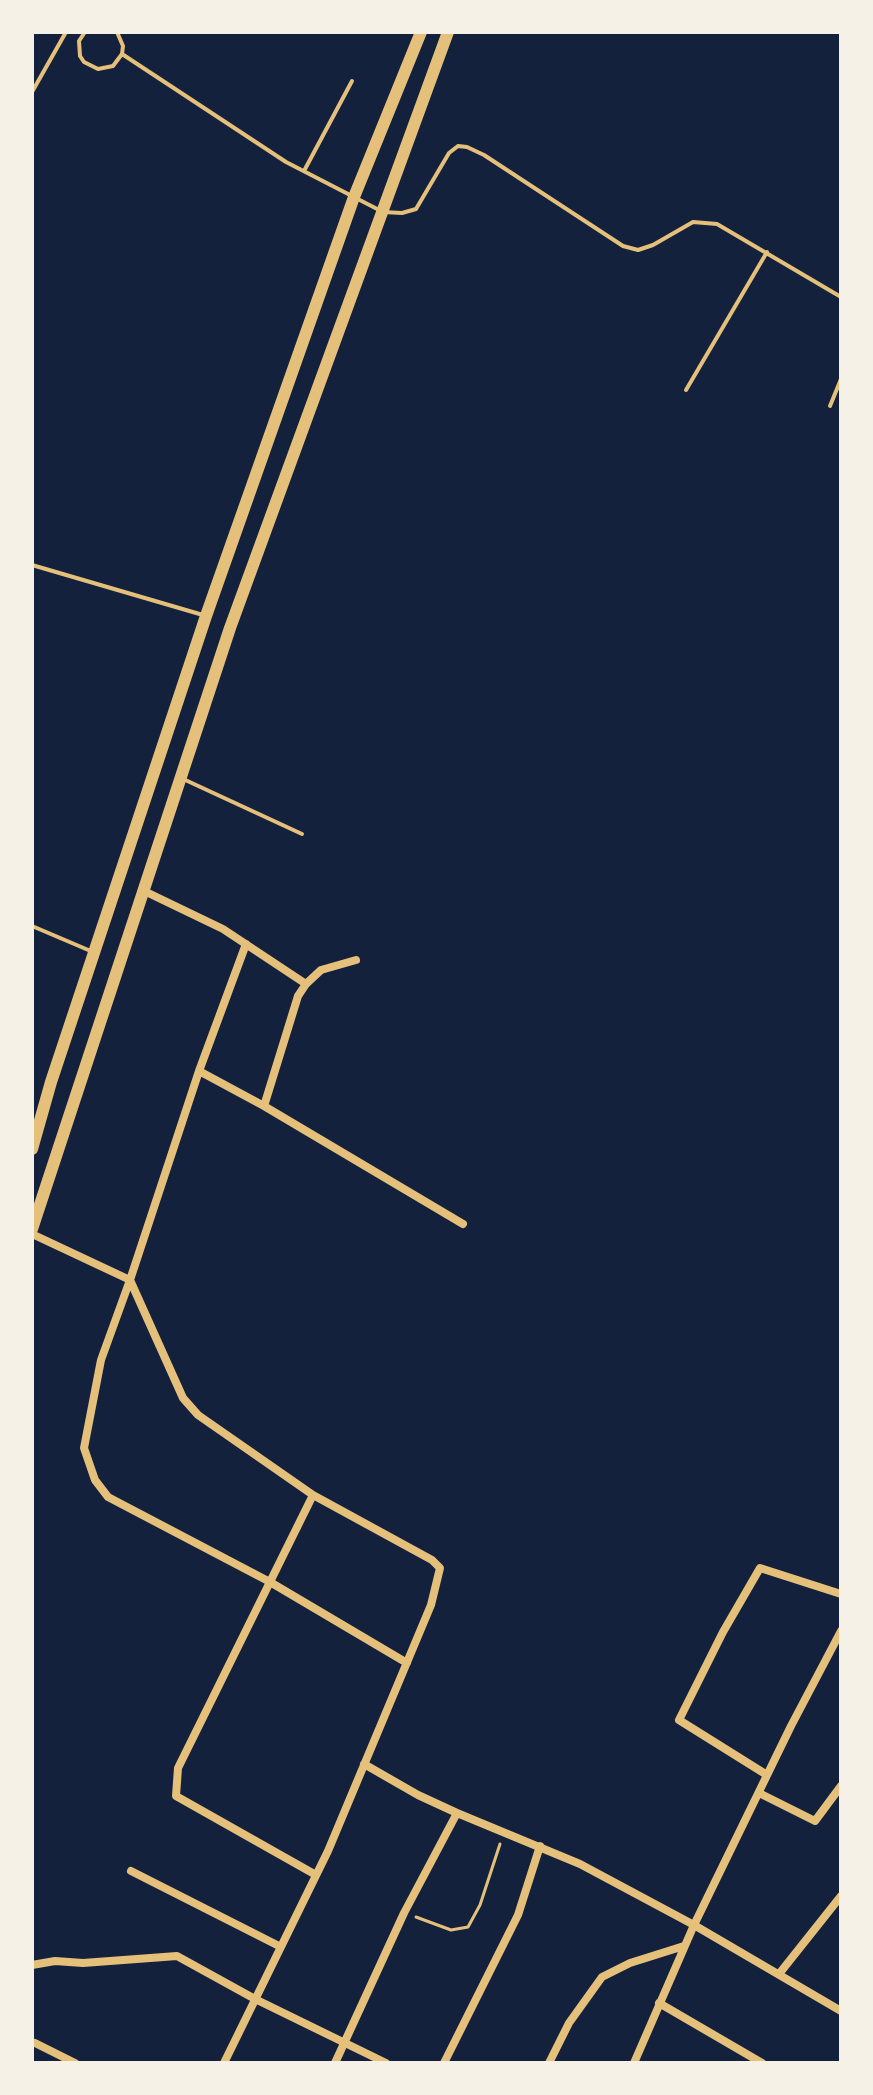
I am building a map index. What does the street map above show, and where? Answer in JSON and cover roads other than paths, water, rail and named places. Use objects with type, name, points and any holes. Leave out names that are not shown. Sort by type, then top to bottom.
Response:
[{"type":"main road","points":[[32,1149],[51,1082],[206,616],[354,197],[421,32]]},
{"type":"main road","points":[[32,1232],[230,628],[448,32]]},
{"type":"street","points":[[142,890],[223,929],[306,984]]},
{"type":"street","points":[[246,944],[199,1071],[101,1360],[84,1448],[95,1480],[108,1497],[270,1582],[407,1663]]},
{"type":"street","points":[[264,1106],[298,996],[321,970],[356,960]]},
{"type":"street","points":[[199,1071],[463,1224]]},
{"type":"street","points":[[32,1232],[130,1280],[183,1398],[198,1415],[313,1495],[432,1560],[440,1568],[431,1605],[316,1875],[224,2063]]},
{"type":"street","points":[[313,1495],[178,1768],[176,1796],[316,1875]]},
{"type":"street","points":[[767,1775],[679,1720],[723,1632],[760,1568],[841,1594]]},
{"type":"street","points":[[634,2063],[694,1925],[841,1631]]},
{"type":"street","points":[[364,1764],[418,1795],[503,1834],[580,1864],[694,1925],[841,2011]]},
{"type":"street","points":[[759,1793],[815,1821],[841,1786]]},
{"type":"street","points":[[335,2063],[404,1913],[457,1813]]},
{"type":"street","points":[[444,2063],[518,1915],[540,1846]]},
{"type":"street","points":[[131,1871],[281,1947]]},
{"type":"street","points":[[779,1974],[841,1896]]},
{"type":"street","points":[[549,2063],[569,2023],[602,1977],[630,1963],[684,1946]]},
{"type":"street","points":[[32,1965],[55,1961],[83,1963],[177,1956],[255,1999],[386,2063]]},
{"type":"street","points":[[659,2003],[762,2063]]},
{"type":"street","points":[[35,2043],[75,2063]]},
{"type":"lane","points":[[32,92],[66,32]]},
{"type":"lane","points":[[83,33],[78,48],[84,62],[91,67],[106,69],[119,61],[122,54],[117,32]]},
{"type":"lane","points":[[122,54],[304,171],[383,212],[402,213],[416,209],[449,153],[458,146],[467,147],[623,246],[638,250],[653,245],[693,222],[717,224],[841,297]]},
{"type":"lane","points":[[304,171],[352,81]]},
{"type":"lane","points":[[686,390],[767,252]]},
{"type":"lane","points":[[830,406],[841,379]]},
{"type":"lane","points":[[32,565],[206,616]]},
{"type":"lane","points":[[181,778],[302,834]]},
{"type":"lane","points":[[32,926],[96,953]]}]
